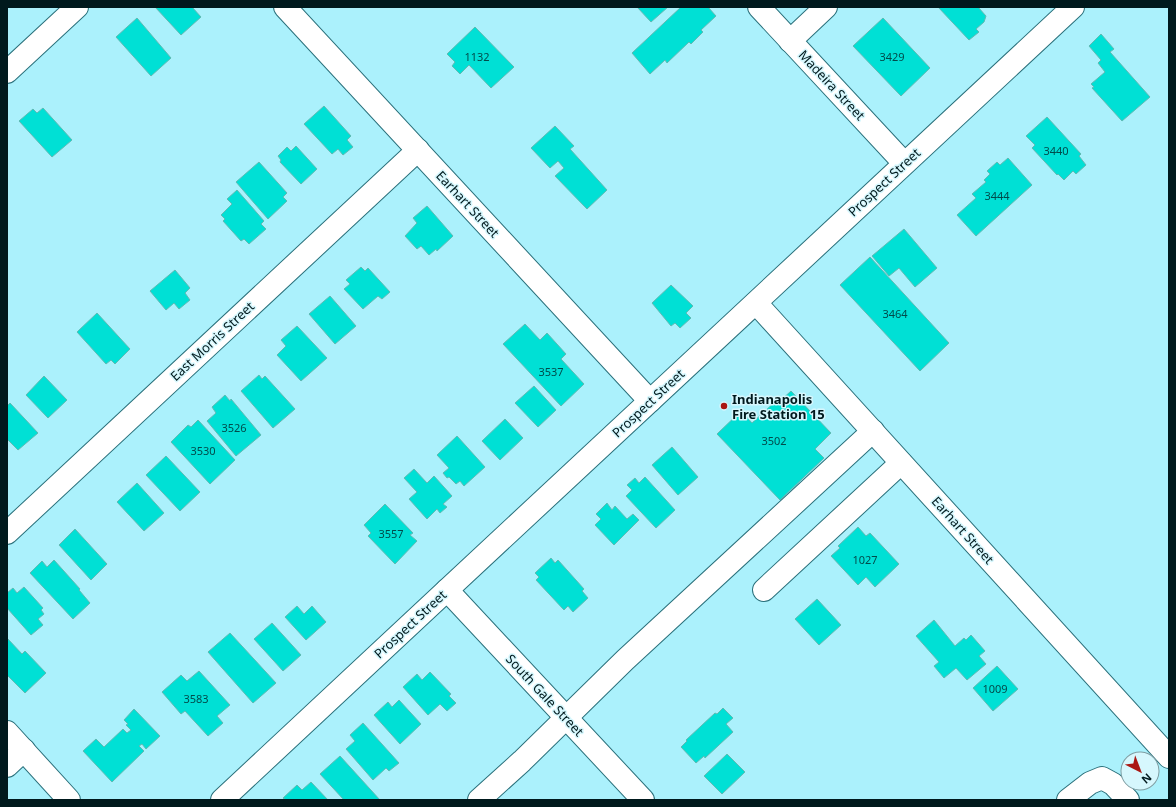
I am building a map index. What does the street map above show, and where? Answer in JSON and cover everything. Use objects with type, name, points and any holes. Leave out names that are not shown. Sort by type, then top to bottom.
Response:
[{"type":"street","points":[[7,72],[77,7]]},
{"type":"street","name":"Earhart Street","points":[[285,7],[650,401]]},
{"type":"street","name":"Madeira Street","points":[[759,7],[904,163]]},
{"type":"street","points":[[790,40],[826,7]]},
{"type":"street","name":"Prospect Street","points":[[222,800],[1073,7]]},
{"type":"street","name":"East Morris Street","points":[[7,533],[418,150]]},
{"type":"street","name":"Earhart Street","points":[[756,303],[1169,757]]},
{"type":"street","points":[[479,800],[625,660],[873,431]]},
{"type":"street","points":[[764,590],[902,463]]},
{"type":"street","name":"South Gale Street","points":[[447,590],[643,800]]},
{"type":"street","points":[[7,732],[69,800]]},
{"type":"street","points":[[7,766],[24,750]]},
{"type":"street","points":[[1068,800],[1090,782],[1102,778],[1113,784],[1128,800]]},
{"type":"building","points":[[155,7],[192,7],[201,17],[181,35]]},
{"type":"building","points":[[637,7],[668,7],[651,22]]},
{"type":"building","points":[[681,7],[708,7],[716,16],[701,30],[703,32],[691,44],[689,42],[667,63],[665,60],[650,74],[632,53]]},
{"type":"building","points":[[938,7],[978,7],[986,16],[984,22],[976,29],[979,32],[969,40]]},
{"type":"building","points":[[137,18],[171,58],[151,76],[116,37]]},
{"type":"building","points":[[883,18],[930,68],[901,96],[853,46]]},
{"type":"building","points":[[475,27],[514,67],[491,88],[469,65],[460,74],[452,66],[455,62],[447,54]]},
{"type":"building","points":[[1101,34],[1114,49],[1110,52],[1150,97],[1122,121],[1092,88],[1094,87],[1091,84],[1105,72],[1098,63],[1101,60],[1089,46]]},
{"type":"building","points":[[324,106],[351,136],[347,140],[353,147],[343,155],[338,149],[332,154],[304,124]]},
{"type":"building","points":[[43,108],[72,140],[52,157],[19,121],[33,109],[37,113]]},
{"type":"building","points":[[1047,117],[1081,154],[1079,156],[1086,165],[1076,174],[1073,171],[1064,180],[1058,174],[1057,175],[1032,148],[1035,145],[1026,136]]},
{"type":"building","points":[[555,126],[574,146],[570,149],[607,190],[587,209],[555,176],[564,168],[558,161],[550,168],[531,148]]},
{"type":"building","points":[[296,146],[317,169],[301,184],[280,162],[281,160],[278,156],[287,147],[291,151]]},
{"type":"building","points":[[1008,158],[1032,185],[976,236],[957,215],[976,198],[972,194],[986,182],[984,180],[990,174],[987,171],[997,162],[1000,165]]},
{"type":"building","points":[[259,162],[287,193],[283,197],[287,201],[268,219],[236,182]]},
{"type":"building","points":[[237,190],[264,221],[261,224],[266,229],[249,244],[244,239],[241,241],[223,221],[225,219],[221,215],[232,204],[227,199]]},
{"type":"building","points":[[427,206],[453,236],[437,251],[436,249],[429,255],[421,246],[417,249],[405,236],[417,223],[413,218]]},
{"type":"building","points":[[904,229],[937,268],[915,287],[899,268],[889,276],[872,256]]},
{"type":"building","points":[[870,257],[949,343],[920,371],[840,285]]},
{"type":"building","points":[[361,267],[365,271],[368,268],[390,292],[382,299],[378,296],[363,309],[344,289],[350,284],[346,280]]},
{"type":"building","points":[[175,270],[190,288],[185,293],[190,300],[179,309],[174,303],[166,310],[150,291]]},
{"type":"building","points":[[671,285],[693,306],[686,313],[691,318],[680,328],[675,323],[671,326],[652,303]]},
{"type":"building","points":[[330,296],[356,326],[335,344],[309,314]]},
{"type":"building","points":[[97,313],[130,349],[115,364],[111,360],[106,364],[77,332]]},
{"type":"building","points":[[525,324],[540,340],[547,333],[566,354],[561,359],[584,384],[561,406],[503,344]]},
{"type":"building","points":[[297,326],[327,358],[301,381],[277,355],[286,346],[281,340]]},
{"type":"building","points":[[259,375],[262,379],[265,376],[295,409],[273,428],[241,391]]},
{"type":"building","points":[[44,376],[67,400],[48,418],[26,395]]},
{"type":"building","points":[[534,386],[556,410],[538,427],[515,403]]},
{"type":"building","points":[[791,391],[831,433],[815,449],[824,458],[780,500],[717,434],[741,411],[752,423],[777,400],[779,402]]},
{"type":"building","points":[[225,395],[230,401],[231,399],[261,435],[236,456],[207,421],[216,413],[212,407]]},
{"type":"building","points":[[10,403],[38,433],[18,450],[7,439],[7,406]]},
{"type":"building","points":[[505,419],[523,438],[500,460],[482,441]]},
{"type":"building","points":[[198,420],[235,460],[210,484],[171,442],[188,425],[191,427]]},
{"type":"building","points":[[457,436],[485,467],[464,486],[460,481],[456,484],[449,477],[447,478],[443,473],[449,468],[437,455]]},
{"type":"building","points":[[672,447],[698,477],[678,495],[652,465]]},
{"type":"building","points":[[166,456],[200,492],[180,511],[146,475]]},
{"type":"building","points":[[414,469],[427,483],[434,476],[452,496],[443,504],[447,507],[440,513],[437,509],[427,519],[409,499],[417,492],[404,478]]},
{"type":"building","points":[[645,477],[675,510],[656,528],[626,496],[632,490],[627,485],[635,478],[639,483]]},
{"type":"building","points":[[137,483],[164,513],[144,531],[117,502]]},
{"type":"building","points":[[607,503],[612,510],[615,506],[627,519],[633,514],[639,520],[614,545],[595,525],[601,519],[596,514]]},
{"type":"building","points":[[385,504],[413,533],[410,535],[417,541],[395,564],[368,536],[371,533],[364,525]]},
{"type":"building","points":[[858,527],[866,536],[870,533],[899,564],[875,587],[866,577],[858,585],[831,556],[840,548],[838,546]]},
{"type":"building","points":[[75,529],[107,564],[91,580],[59,545]]},
{"type":"building","points":[[551,558],[555,563],[558,560],[584,589],[582,591],[588,598],[573,612],[568,606],[564,610],[536,580],[539,577],[535,573]]},
{"type":"building","points":[[54,560],[80,589],[79,590],[90,603],[73,619],[30,573],[42,561],[47,567]]},
{"type":"building","points":[[24,587],[43,608],[41,610],[44,614],[38,619],[43,625],[31,635],[7,608],[7,593],[13,588],[17,593]]},
{"type":"building","points":[[817,599],[841,625],[819,645],[795,619]]},
{"type":"building","points":[[297,606],[304,614],[312,606],[326,622],[306,640],[285,617]]},
{"type":"building","points":[[934,620],[955,646],[964,638],[966,640],[971,635],[985,651],[979,656],[986,664],[967,680],[956,668],[944,678],[934,666],[939,662],[916,636]]},
{"type":"building","points":[[272,623],[301,655],[283,671],[254,639]]},
{"type":"building","points":[[230,633],[276,683],[253,703],[208,652]]},
{"type":"building","points":[[7,638],[22,654],[25,651],[46,673],[25,693],[7,675]]},
{"type":"building","points":[[997,666],[1018,689],[993,711],[973,688]]},
{"type":"building","points":[[199,671],[230,705],[217,716],[223,723],[208,736],[185,711],[181,714],[162,692],[181,675],[187,681]]},
{"type":"building","points":[[430,672],[451,694],[449,696],[456,703],[447,711],[440,704],[428,715],[403,687],[417,674],[422,680]]},
{"type":"building","points":[[399,700],[421,724],[400,744],[374,715],[388,702],[392,707]]},
{"type":"building","points":[[723,708],[733,718],[726,724],[733,732],[705,758],[704,756],[696,763],[681,747],[687,741],[686,740],[715,713],[717,714]]},
{"type":"building","points":[[134,709],[160,736],[146,749],[142,744],[139,746],[144,751],[112,782],[83,751],[96,739],[104,747],[123,729],[127,733],[131,730],[126,725],[128,724],[124,720]]},
{"type":"building","points":[[363,723],[399,763],[389,771],[386,768],[373,780],[346,749],[355,741],[350,735]]},
{"type":"building","points":[[727,754],[745,772],[722,794],[704,776]]},
{"type":"building","points":[[340,756],[380,800],[344,800],[320,774]]},
{"type":"building","points":[[311,782],[328,800],[286,800],[283,798],[297,785],[302,790]]},
{"type":"place","name":"Indianapolis Fire Station 15","points":[[724,406]]}]
